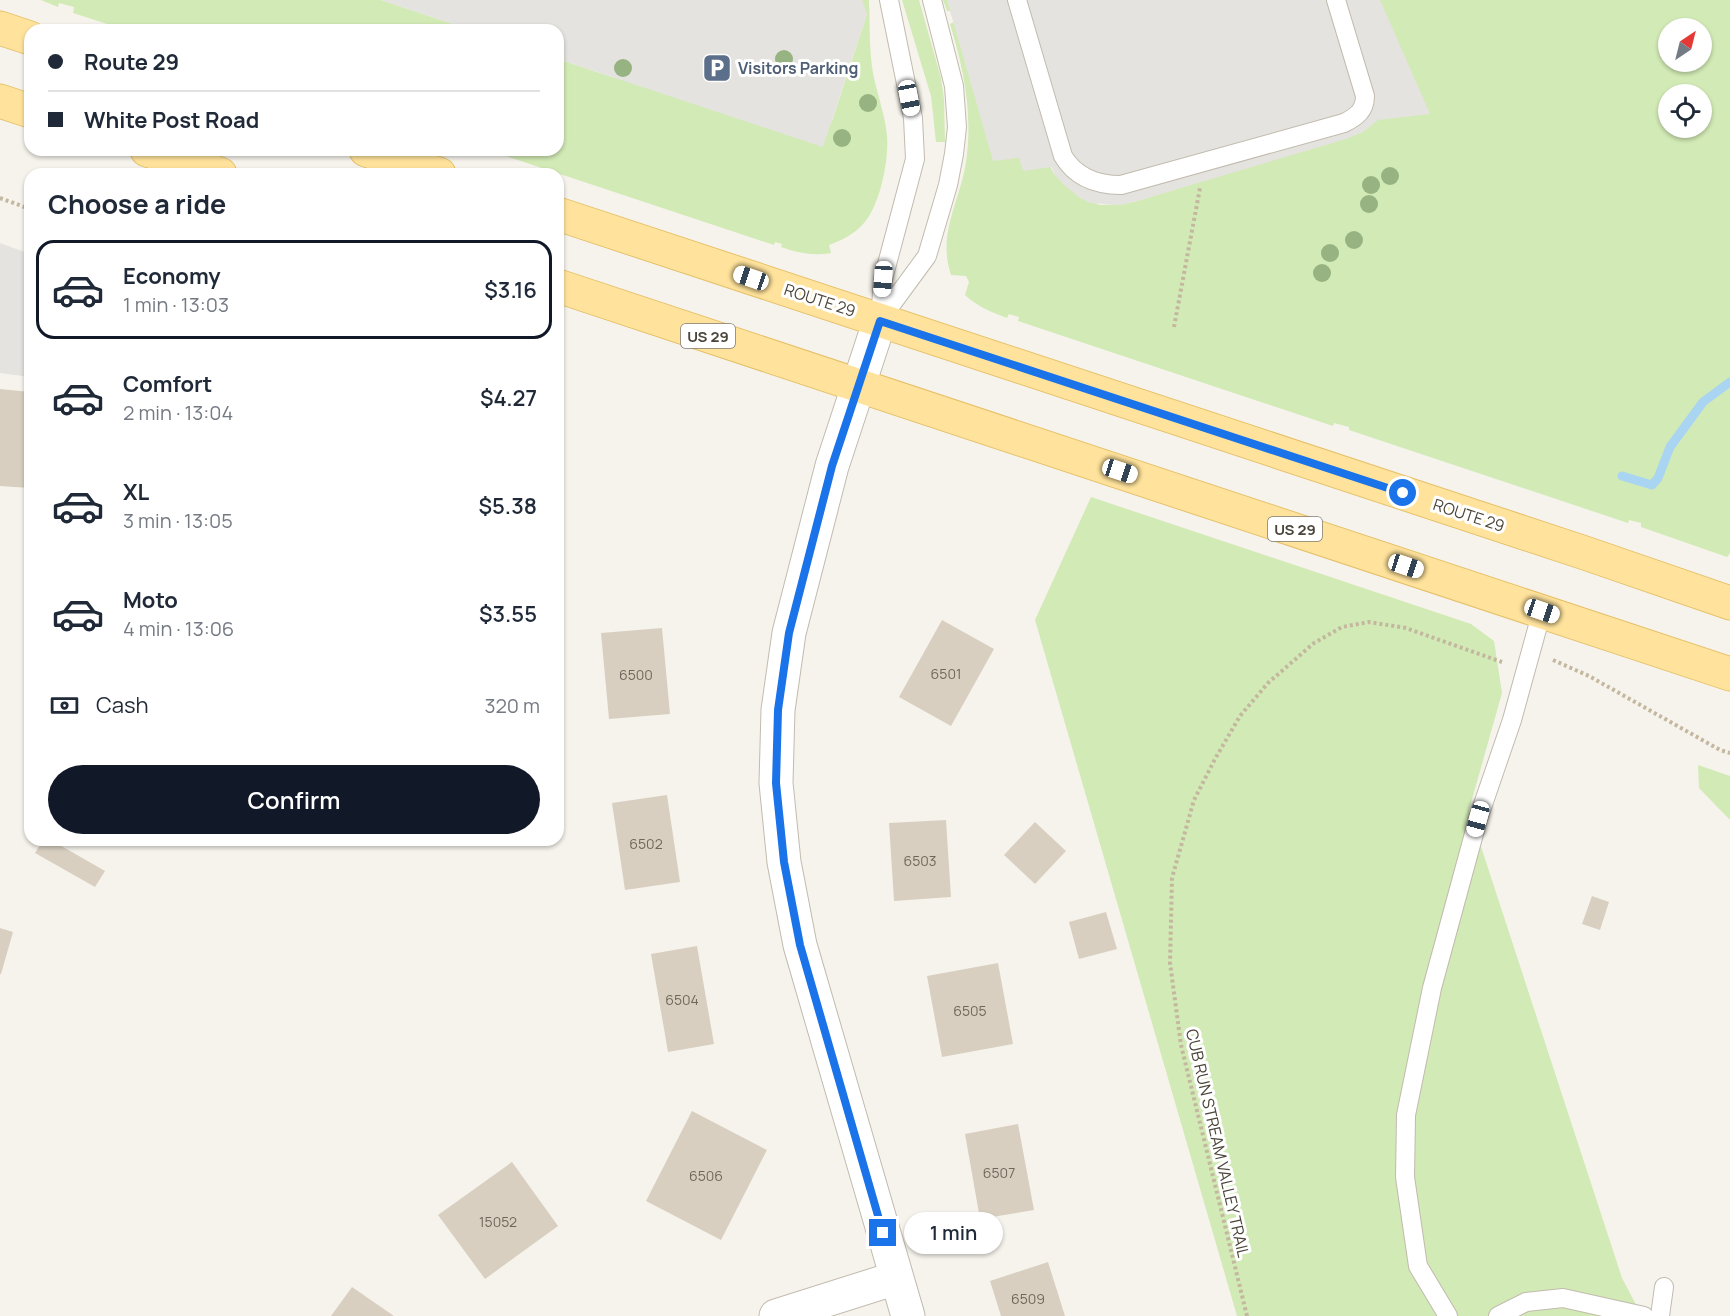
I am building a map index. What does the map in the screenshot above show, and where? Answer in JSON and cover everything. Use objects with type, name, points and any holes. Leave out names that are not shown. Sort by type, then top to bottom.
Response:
[{"type":"main road","points":[[0,28],[24,36]]},
{"type":"main road","points":[[0,101],[24,109]]},
{"type":"main road","points":[[165,156],[202,168]]},
{"type":"main road","points":[[384,156],[421,168]]},
{"type":"main road","name":"ROUTE 29","points":[[564,216],[1574,549],[1730,603]]},
{"type":"main road","name":"US 29","points":[[564,288],[1730,674]]},
{"type":"street","points":[[880,321],[832,466],[789,633],[778,710],[776,783],[784,862],[800,945],[908,1316]]},
{"type":"street","points":[[776,1316],[896,1278]]},
{"type":"lane","points":[[880,321],[883,279],[915,159],[913,118],[889,0]]},
{"type":"lane","points":[[880,321],[927,256],[948,185],[954,153],[957,127],[954,86],[932,0]]},
{"type":"lane","points":[[1017,0],[1059,144],[1070,167],[1093,182],[1107,185],[1121,185],[1344,123],[1360,112],[1365,105],[1365,96],[1336,0]]},
{"type":"lane","points":[[1448,1316],[1418,1266],[1405,1177],[1406,1115],[1435,977],[1478,819],[1497,765],[1542,611]]},
{"type":"lane","points":[[1660,1316],[1664,1287]]},
{"type":"lane","points":[[1498,1316],[1526,1302],[1563,1298],[1644,1316]]},
{"type":"path","points":[[1174,327],[1206,161]]},
{"type":"path","points":[[0,198],[24,207]]},
{"type":"path","name":"CUB RUN STREAM VALLEY TRAIL","points":[[1247,1316],[1180,1045],[1170,963],[1172,878],[1194,800],[1225,741],[1240,716],[1254,699],[1268,683],[1314,643],[1342,627],[1369,622],[1406,628],[1497,661],[1527,665],[1550,659],[1589,676],[1720,750],[1730,753]]},
{"type":"green space","points":[[41,0],[381,0],[453,24],[107,24],[73,13],[74,7],[59,3],[58,7]]},
{"type":"green space","points":[[847,0],[869,0],[872,64],[887,136],[885,169],[879,194],[870,215],[864,223],[844,239],[829,245],[831,253],[812,254],[787,249],[781,247],[782,244],[775,242],[774,245],[564,175],[564,168],[542,168],[506,156],[564,156],[564,61],[612,77],[832,121],[867,14]]},
{"type":"green space","points":[[902,0],[919,0],[941,78],[945,142],[936,142],[931,96]]},
{"type":"green space","points":[[943,0],[975,0],[1054,174],[1079,197],[1100,205],[1137,201],[1363,132],[1355,0],[1730,0],[1730,553],[1727,557],[1641,527],[1641,523],[1629,520],[1628,523],[1349,430],[1349,427],[1334,423],[1333,426],[1018,321],[1019,317],[1009,314],[1007,318],[975,303],[965,295],[969,282],[966,276],[951,275],[947,260],[948,231],[963,177],[968,144],[966,92],[950,24],[954,22],[950,11],[947,11]]},
{"type":"green space","points":[[1091,497],[1471,624],[1494,641],[1502,693],[1469,810],[1622,1278],[1642,1316],[1237,1316],[1035,620]]},
{"type":"green space","points":[[1698,765],[1730,776],[1730,820],[1699,788]]},
{"type":"shaded area","name":"Visitors Parking","points":[[381,0],[862,0],[867,14],[823,147],[564,61],[564,24],[453,24]]},
{"type":"shaded area","points":[[947,0],[1380,0],[1430,114],[1378,120],[1363,132],[1346,139],[1137,201],[1121,205],[1090,203],[1064,185],[1054,174],[1052,167],[1023,171],[1019,158],[993,161]]},
{"type":"shaded area","points":[[0,243],[24,252],[24,376],[0,373]]},
{"type":"building","points":[[0,389],[24,391],[24,488],[0,486]]},
{"type":"building","points":[[942,620],[994,649],[951,726],[899,697]]},
{"type":"building","points":[[662,628],[670,714],[609,719],[601,633]]},
{"type":"building","points":[[667,795],[680,882],[625,890],[612,803]]},
{"type":"building","points":[[946,820],[951,897],[894,901],[889,823]]},
{"type":"building","points":[[1035,822],[1066,851],[1035,884],[1004,855]]},
{"type":"building","points":[[39,846],[61,846],[105,871],[95,887],[35,853]]},
{"type":"building","points":[[1592,896],[1609,902],[1600,930],[1582,924]]},
{"type":"building","points":[[1106,912],[1117,949],[1079,959],[1069,922]]},
{"type":"building","points":[[0,928],[13,932],[1,974],[0,974]]},
{"type":"building","points":[[697,946],[714,1044],[668,1052],[651,954]]},
{"type":"building","points":[[998,963],[1013,1044],[942,1057],[927,976]]},
{"type":"building","points":[[692,1111],[767,1150],[721,1240],[646,1201]]},
{"type":"building","points":[[1018,1124],[1034,1210],[980,1219],[965,1134]]},
{"type":"building","points":[[512,1162],[558,1226],[485,1279],[438,1215]]},
{"type":"building","points":[[1048,1262],[1065,1316],[1001,1316],[990,1281]]},
{"type":"building","points":[[352,1287],[394,1316],[331,1316]]},
{"type":"waterway","points":[[1622,476],[1652,485],[1658,478],[1670,447],[1703,402],[1730,382]]},
{"type":"place","name":"Visitors Parking","points":[[717,68]]},
{"type":"route","points":[[883,1233],[800,945],[784,862],[776,783],[778,710],[789,633],[832,466],[880,321],[1403,493]]}]
